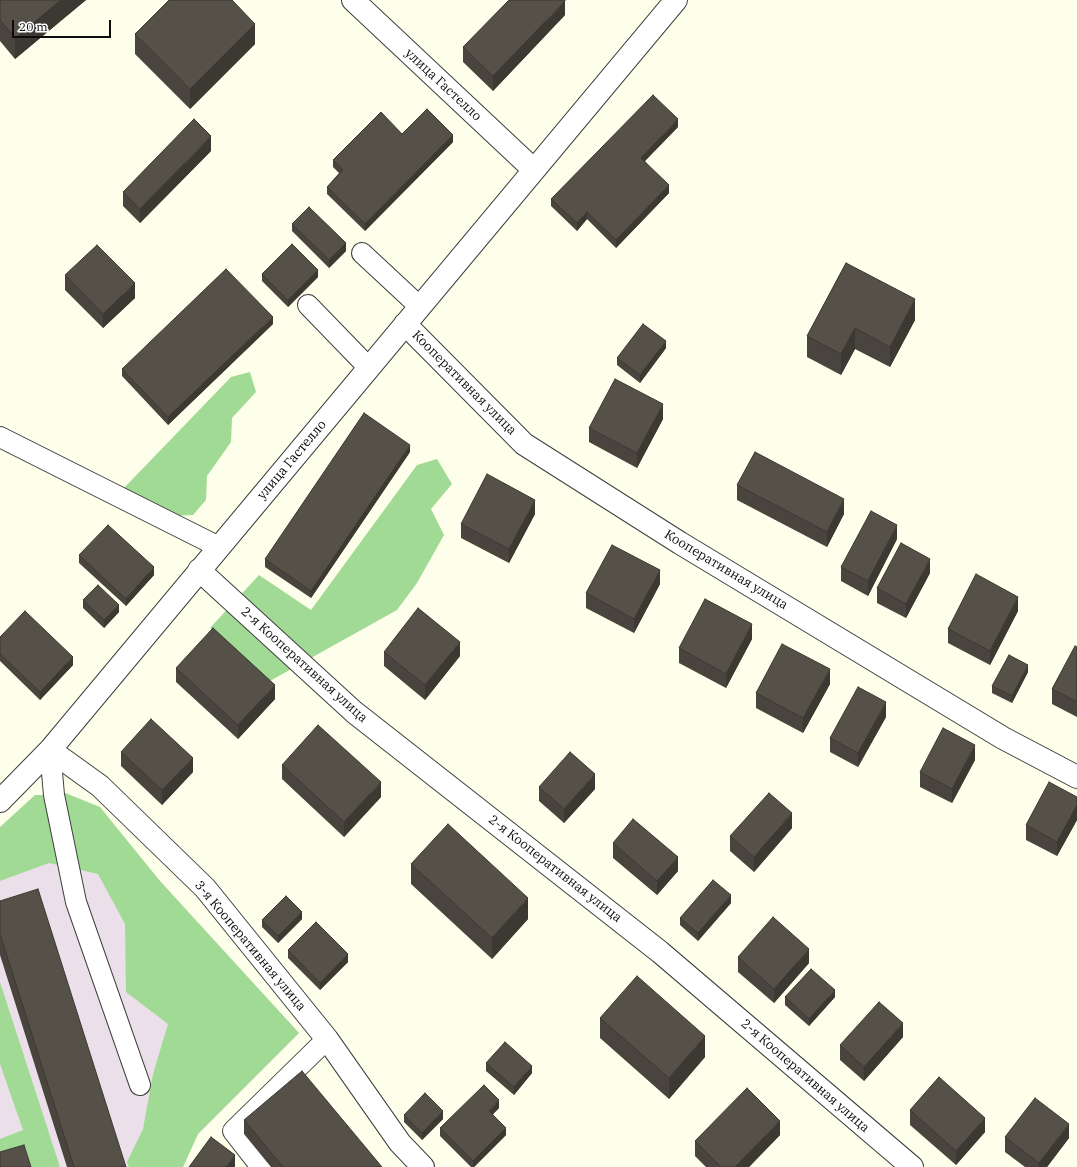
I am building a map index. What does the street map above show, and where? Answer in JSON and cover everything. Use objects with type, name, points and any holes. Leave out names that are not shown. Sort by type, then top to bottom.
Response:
[{"type":"street","name":"улица Гастелло","points":[[353,0],[534,170]]},
{"type":"street","name":"улица Гастелло","points":[[0,801],[50,750],[676,0]]},
{"type":"street","name":"Кооперативная улица","points":[[405,324],[524,444],[687,547],[1003,738],[1077,777]]},
{"type":"street","name":"2-я Кооперативная улица","points":[[199,570],[354,712],[660,952],[912,1167]]},
{"type":"street","name":"3-я Кооперативная улица","points":[[50,750],[100,786],[205,888],[327,1039],[400,1142],[423,1167]]},
{"type":"lane","points":[[362,253],[420,307]]},
{"type":"lane","points":[[308,305],[370,368]]},
{"type":"lane","points":[[0,437],[219,547]]},
{"type":"lane","points":[[50,750],[54,795],[76,902],[140,1086]]},
{"type":"lane","points":[[261,1167],[233,1131],[327,1039]]},
{"type":"shaded area","points":[[35,795],[70,795],[160,881],[299,1033],[198,1134],[183,1167],[0,1167],[0,832]]},
{"type":"green space","points":[[250,372],[256,392],[232,418],[231,442],[207,476],[206,500],[193,515],[172,516],[123,489],[231,377]]},
{"type":"green space","points":[[437,459],[452,484],[431,509],[444,535],[417,583],[397,610],[268,682],[210,628],[259,575],[311,610],[417,465]]},
{"type":"green space","points":[[63,792],[100,807],[160,881],[299,1033],[198,1134],[183,1167],[129,1167],[127,1162],[143,1129],[153,1074],[168,1024],[126,992],[125,924],[98,874],[49,863],[0,881],[0,827],[35,795],[54,795]]},
{"type":"green space","points":[[0,982],[60,1167],[29,1167],[0,1162],[0,1139],[23,1130],[0,1064]]},
{"type":"building","points":[[0,0],[61,0],[15,38],[0,20]]},
{"type":"building","points":[[169,0],[232,0],[255,24],[190,89],[135,34]]},
{"type":"building","points":[[509,0],[565,1],[493,76],[463,47]]},
{"type":"building","points":[[653,95],[678,119],[641,158],[669,185],[616,240],[587,212],[577,223],[551,199]]},
{"type":"building","points":[[427,109],[453,135],[365,224],[327,187],[343,170],[333,160],[381,112],[402,134]]},
{"type":"building","points":[[194,119],[211,136],[140,209],[123,192]]},
{"type":"building","points":[[309,207],[346,243],[329,260],[292,224]]},
{"type":"building","points":[[292,244],[318,270],[288,300],[262,274]]},
{"type":"building","points":[[97,245],[135,283],[103,314],[65,275]]},
{"type":"building","points":[[846,263],[915,299],[890,347],[855,328],[841,354],[807,336]]},
{"type":"building","points":[[226,269],[273,317],[168,417],[122,369]]},
{"type":"building","points":[[643,324],[666,341],[640,375],[617,358]]},
{"type":"building","points":[[615,379],[663,404],[637,453],[589,428]]},
{"type":"building","points":[[364,413],[410,445],[311,591],[265,559]]},
{"type":"building","points":[[755,452],[844,499],[827,532],[737,485]]},
{"type":"building","points":[[487,474],[535,500],[509,549],[461,524]]},
{"type":"building","points":[[871,511],[897,525],[868,581],[841,567]]},
{"type":"building","points":[[108,525],[154,567],[126,599],[79,555]]},
{"type":"building","points":[[901,543],[930,559],[906,604],[877,588]]},
{"type":"building","points":[[612,545],[660,570],[634,619],[586,593]]},
{"type":"building","points":[[976,574],[1018,597],[990,651],[948,629]]},
{"type":"building","points":[[98,585],[119,605],[104,620],[83,600]]},
{"type":"building","points":[[705,599],[752,624],[726,674],[679,648]]},
{"type":"building","points":[[418,608],[460,642],[425,685],[384,652]]},
{"type":"building","points":[[25,611],[73,657],[40,692],[0,654],[0,637]]},
{"type":"building","points":[[213,628],[275,685],[238,725],[176,668]]},
{"type":"building","points":[[782,644],[830,669],[803,718],[756,693]]},
{"type":"building","points":[[1075,646],[1077,647],[1077,702],[1052,689]]},
{"type":"building","points":[[1009,655],[1028,665],[1012,696],[992,686]]},
{"type":"building","points":[[858,687],[886,702],[858,753],[830,738]]},
{"type":"building","points":[[151,719],[193,758],[162,790],[121,752]]},
{"type":"building","points":[[318,725],[381,782],[344,822],[282,765]]},
{"type":"building","points":[[943,728],[975,745],[952,789],[920,772]]},
{"type":"building","points":[[570,752],[595,774],[564,809],[539,787]]},
{"type":"building","points":[[1049,782],[1077,797],[1077,805],[1057,842],[1026,825]]},
{"type":"building","points":[[769,793],[792,813],[754,857],[730,836]]},
{"type":"building","points":[[633,819],[678,857],[657,881],[613,843]]},
{"type":"building","points":[[448,824],[528,898],[492,938],[411,864]]},
{"type":"building","points":[[713,880],[731,895],[698,933],[680,918]]},
{"type":"building","points":[[38,889],[126,1167],[74,1167],[0,934],[0,901]]},
{"type":"building","points":[[286,896],[302,912],[278,936],[262,920]]},
{"type":"building","points":[[773,917],[809,949],[774,989],[738,957]]},
{"type":"building","points":[[316,922],[348,954],[320,983],[288,950]]},
{"type":"building","points":[[811,969],[835,990],[809,1019],[785,997]]},
{"type":"building","points":[[637,976],[705,1036],[669,1078],[600,1018]]},
{"type":"building","points":[[879,1002],[903,1023],[864,1067],[840,1045]]},
{"type":"building","points":[[505,1042],[532,1066],[514,1087],[486,1063]]},
{"type":"building","points":[[302,1071],[382,1167],[283,1167],[244,1120]]},
{"type":"building","points":[[939,1077],[985,1118],[956,1151],[910,1110]]},
{"type":"building","points":[[484,1085],[499,1100],[489,1111],[506,1128],[473,1161],[440,1128]]},
{"type":"building","points":[[747,1088],[780,1121],[735,1167],[721,1167],[695,1141]]},
{"type":"building","points":[[425,1093],[443,1111],[422,1133],[404,1115]]},
{"type":"building","points":[[1035,1098],[1069,1124],[1039,1163],[1005,1137]]},
{"type":"building","points":[[211,1137],[235,1155],[226,1167],[189,1167]]},
{"type":"building","points":[[24,1145],[31,1167],[0,1167],[0,1152]]}]
